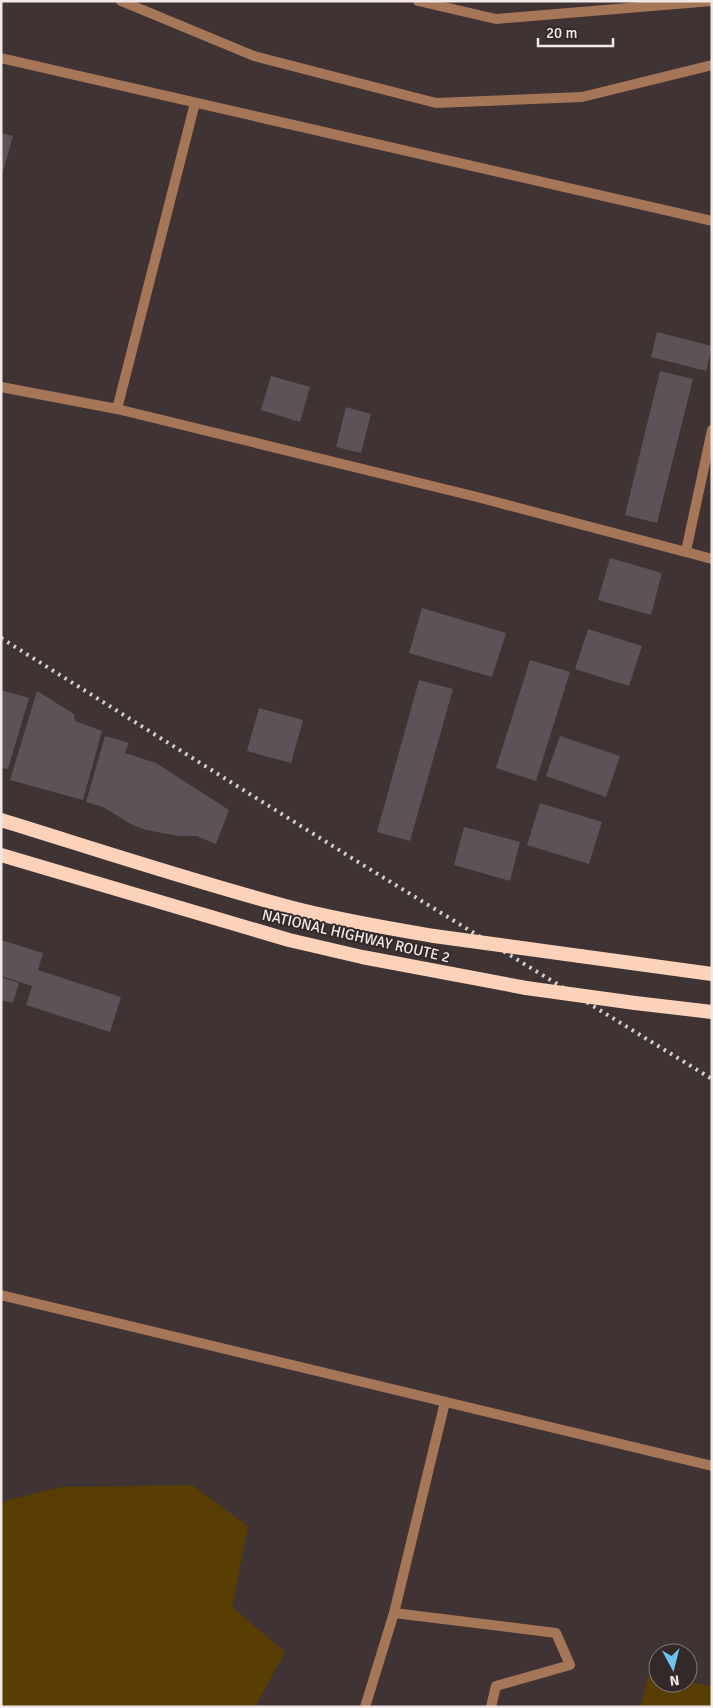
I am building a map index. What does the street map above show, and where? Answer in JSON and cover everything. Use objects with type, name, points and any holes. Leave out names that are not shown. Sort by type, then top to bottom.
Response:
[{"type":"highway","name":"NATIONAL HIGHWAY ROUTE 2","points":[[1,820],[178,875],[294,908],[361,923],[434,936],[712,974]]},
{"type":"highway","name":"NATIONAL HIGHWAY ROUTE 2","points":[[1,855],[289,940],[362,957],[526,988],[712,1012]]},
{"type":"street","points":[[121,1],[254,56],[436,104],[582,97],[712,64]]},
{"type":"street","points":[[418,1],[496,19],[712,2]]},
{"type":"street","points":[[1,58],[712,221]]},
{"type":"street","points":[[117,408],[195,103]]},
{"type":"street","points":[[1,387],[117,408],[477,496],[712,559]]},
{"type":"street","points":[[686,552],[712,430]]},
{"type":"street","points":[[1,1295],[712,1466]]},
{"type":"street","points":[[365,1707],[394,1613],[446,1402]]},
{"type":"street","points":[[394,1613],[556,1633],[570,1666],[496,1686],[491,1707]]},
{"type":"shaded area","points":[[192,1485],[248,1526],[232,1607],[285,1652],[255,1707],[1,1707],[1,1502],[61,1487]]},
{"type":"shaded area","points":[[648,1676],[648,1693],[698,1693],[698,1684],[712,1686],[712,1707],[641,1707]]},
{"type":"building","points":[[1,133],[13,136],[2,175],[1,175]]},
{"type":"building","points":[[657,332],[712,346],[706,371],[651,357]]},
{"type":"building","points":[[660,371],[693,379],[657,523],[625,515]]},
{"type":"building","points":[[271,376],[310,387],[300,422],[261,410]]},
{"type":"building","points":[[346,407],[371,414],[361,453],[336,447]]},
{"type":"building","points":[[610,558],[662,573],[651,615],[598,600]]},
{"type":"building","points":[[422,608],[506,633],[492,677],[409,653]]},
{"type":"building","points":[[588,629],[642,646],[629,686],[575,669]]},
{"type":"building","points":[[530,660],[570,672],[536,781],[496,768]]},
{"type":"building","points":[[419,680],[453,689],[410,841],[377,832]]},
{"type":"building","points":[[1,690],[29,698],[8,769],[1,768]]},
{"type":"building","points":[[37,691],[74,714],[75,721],[102,731],[83,800],[10,780]]},
{"type":"building","points":[[259,708],[303,720],[291,763],[247,751]]},
{"type":"building","points":[[105,736],[129,743],[125,753],[156,763],[229,810],[216,844],[196,836],[179,836],[146,830],[131,824],[103,807],[86,802]]},
{"type":"building","points":[[560,736],[620,756],[606,797],[546,776]]},
{"type":"building","points":[[540,803],[602,822],[589,864],[527,845]]},
{"type":"building","points":[[464,827],[520,842],[510,881],[454,865]]},
{"type":"building","points":[[1,940],[43,953],[38,970],[121,997],[110,1032],[26,1005],[32,986],[1,976]]},
{"type":"building","points":[[1,977],[19,983],[13,1003],[1,1000]]},
{"type":"railway","points":[[1,638],[363,865],[712,1079]]}]
